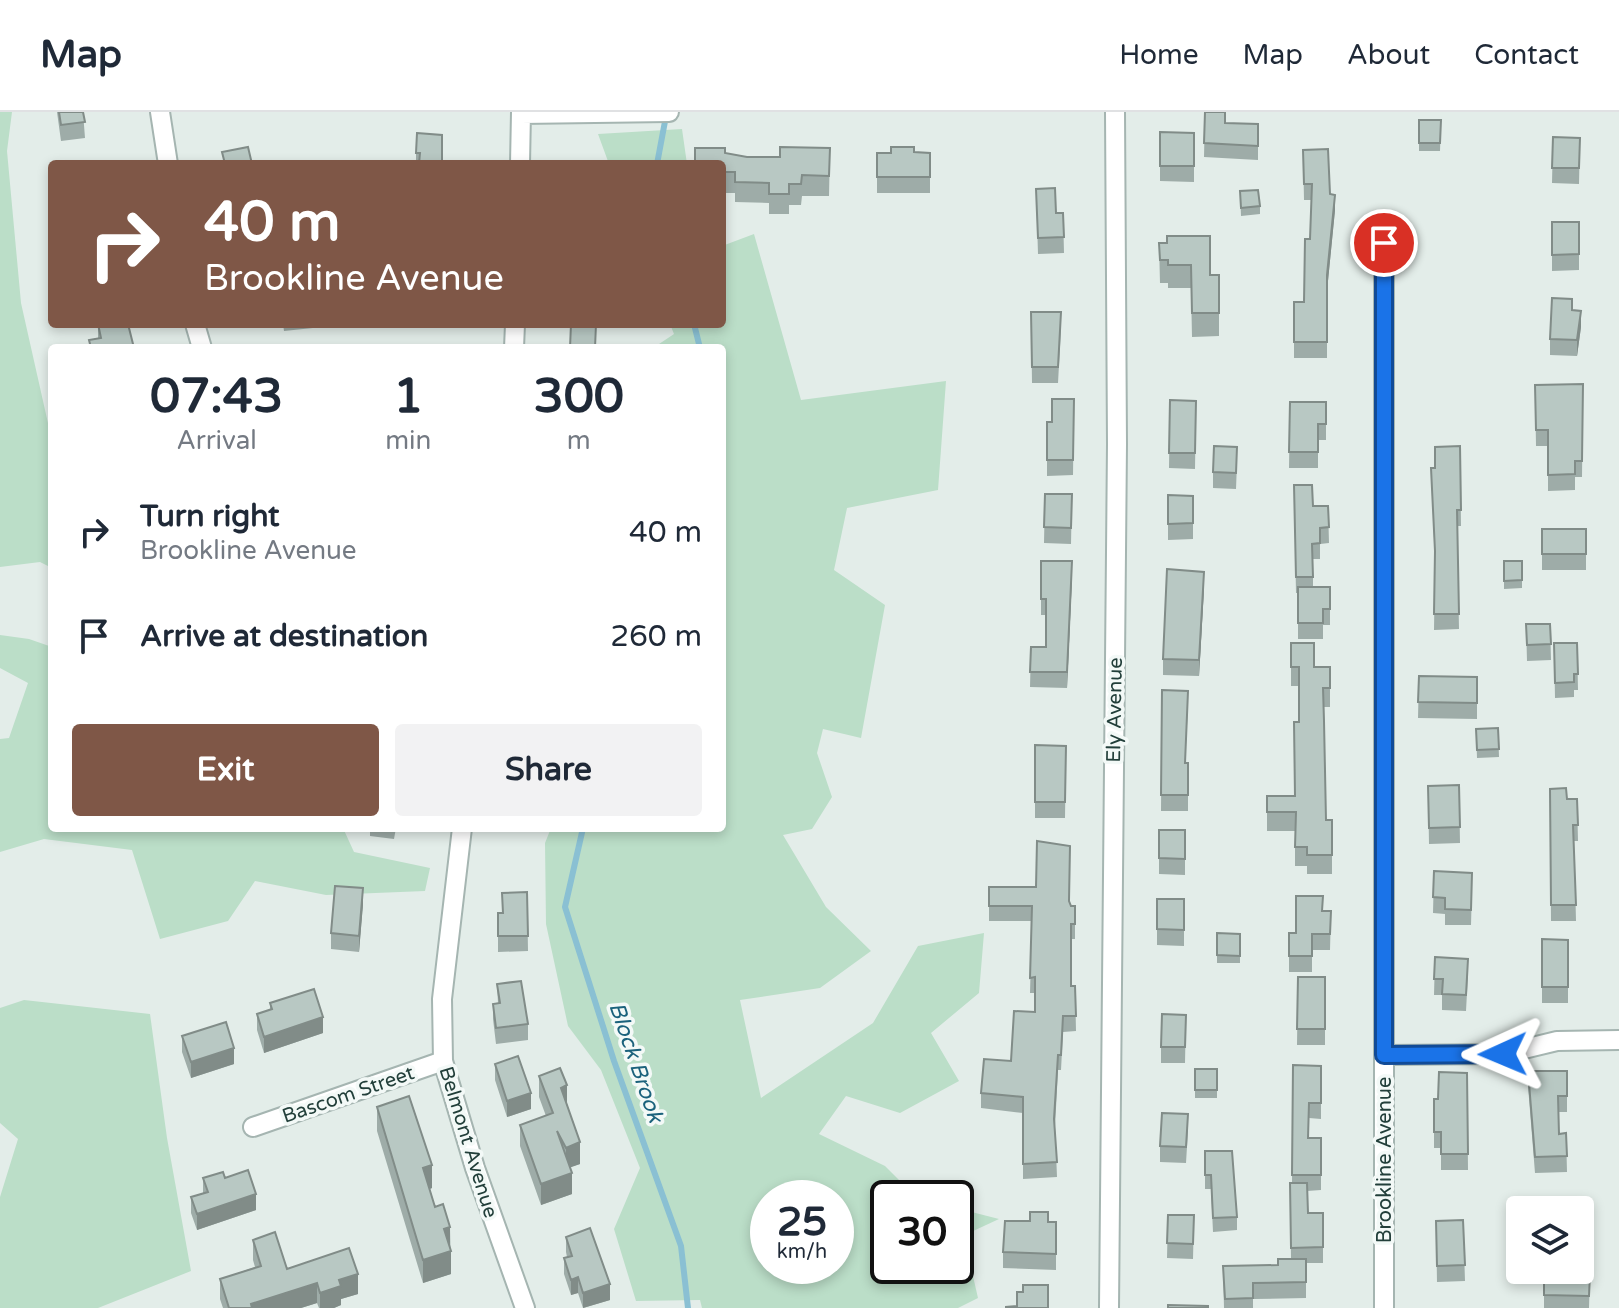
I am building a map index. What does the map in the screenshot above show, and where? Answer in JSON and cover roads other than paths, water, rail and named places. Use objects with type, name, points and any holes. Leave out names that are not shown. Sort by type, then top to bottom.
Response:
[{"type":"street","points":[[160,112],[167,160]]},
{"type":"street","points":[[520,160],[521,113],[669,112]]},
{"type":"street","name":"Ely Avenue","points":[[1109,1308],[1117,444],[1115,112]]},
{"type":"street","name":"Brookline Avenue","points":[[1384,243],[1384,1308]]},
{"type":"street","name":"Belmont Avenue","points":[[462,832],[442,999],[443,1061],[519,1307]]},
{"type":"street","points":[[1384,1055],[1503,1054],[1557,1041],[1619,1040]]},
{"type":"street","name":"Bascom Street","points":[[253,1127],[443,1061]]},
{"type":"waterway","name":"Block Brook","points":[[658,160],[666,116]]},
{"type":"waterway","name":"Block Brook","points":[[695,328],[699,344]]},
{"type":"waterway","name":"Block Brook","points":[[582,832],[565,907],[614,1061],[681,1246],[688,1308]]}]
